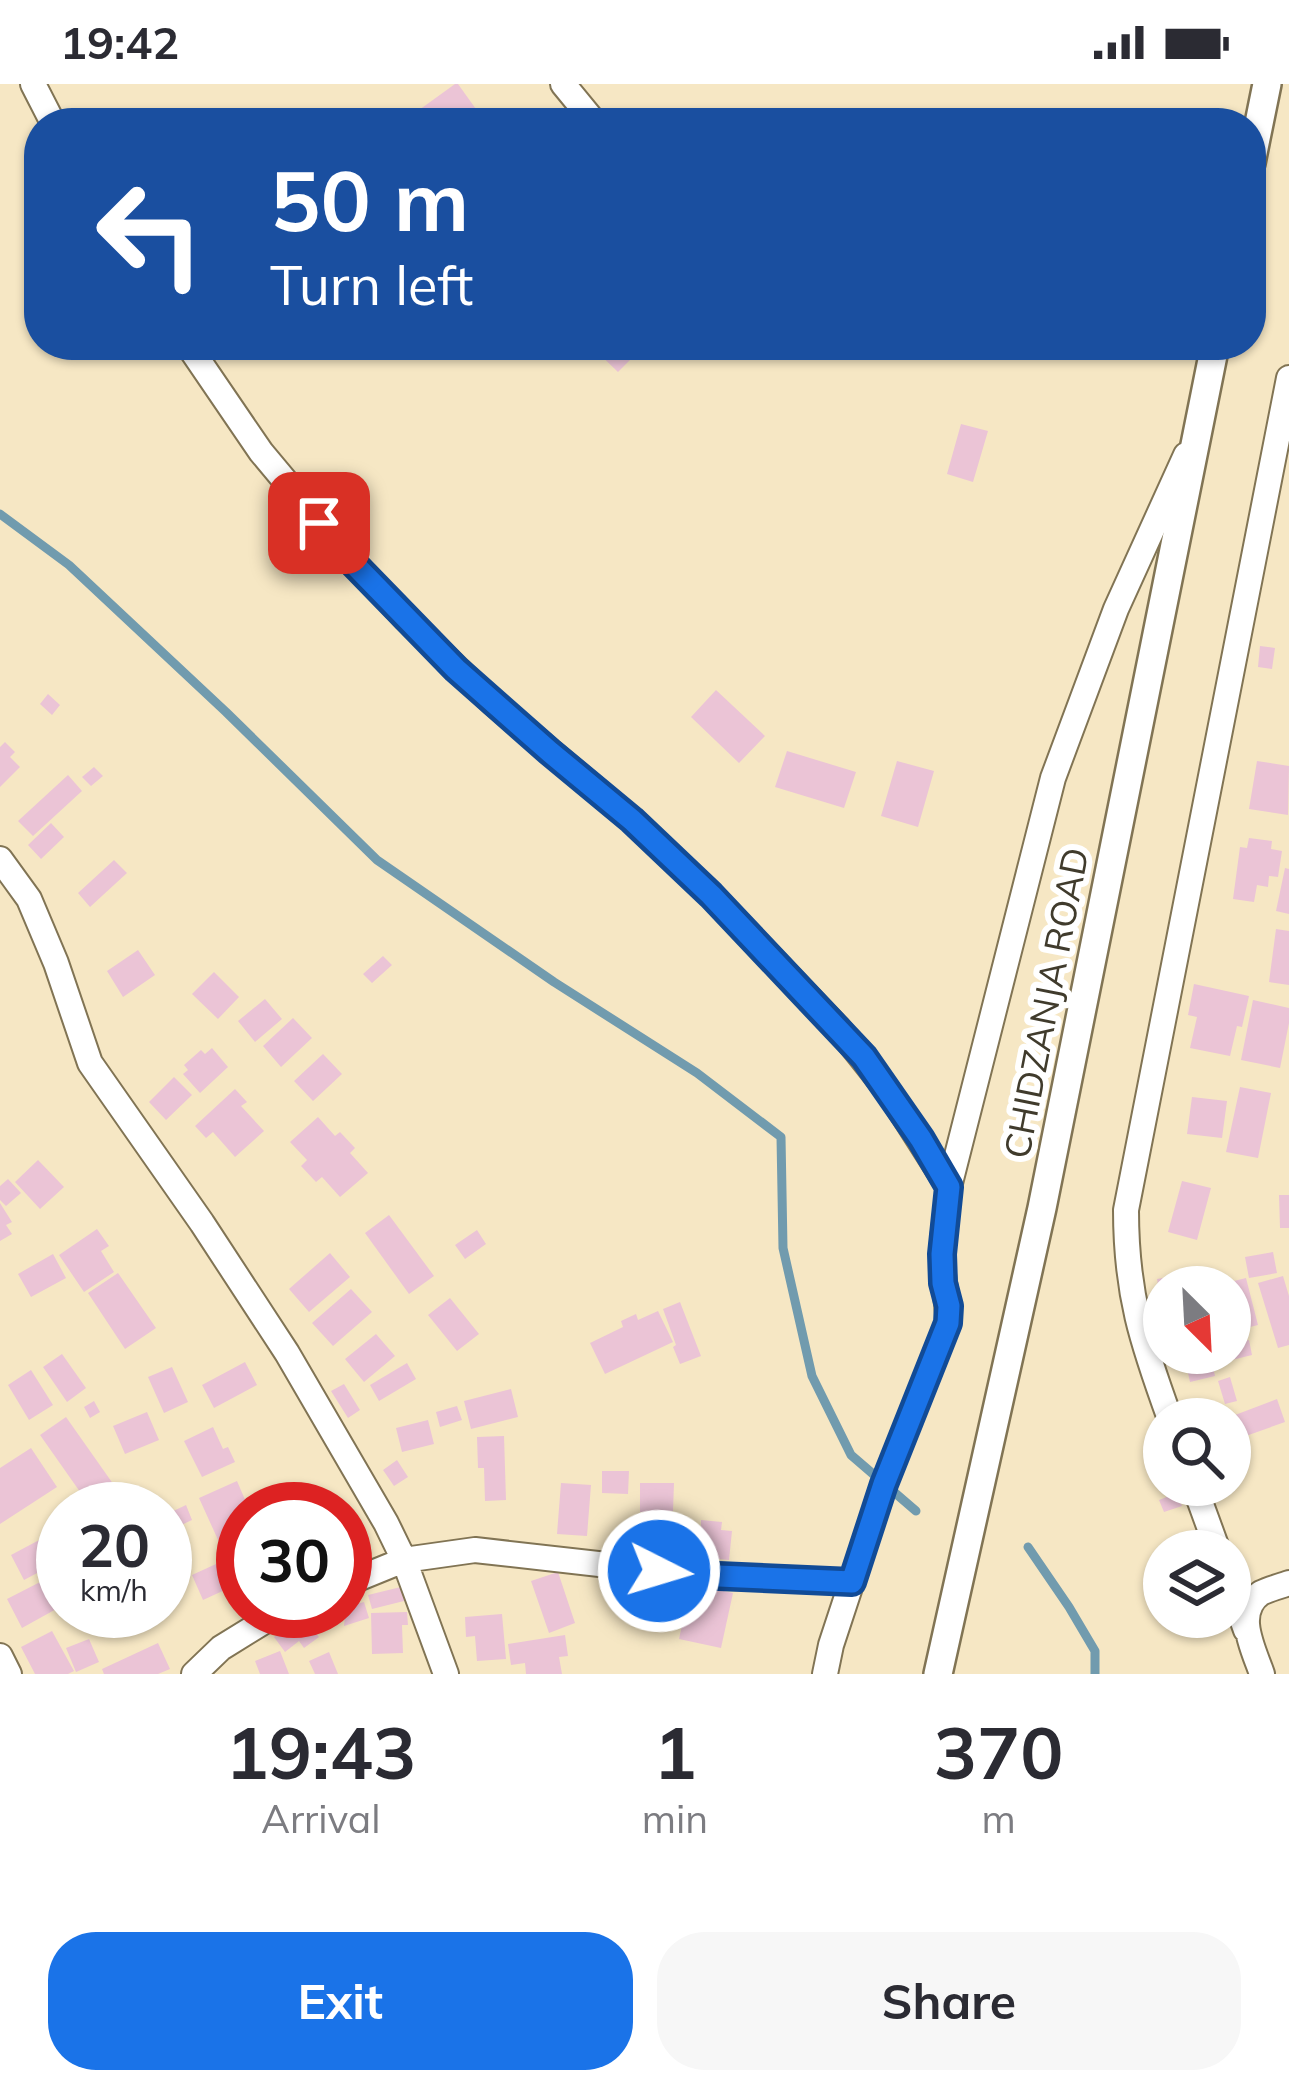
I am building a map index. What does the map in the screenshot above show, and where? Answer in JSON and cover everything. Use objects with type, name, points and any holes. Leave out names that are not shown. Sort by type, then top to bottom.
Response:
[{"type":"street","points":[[562,84],[582,108]]},
{"type":"street","points":[[198,360],[261,452],[406,619],[492,702],[632,820],[838,1028],[888,1091],[949,1187]]},
{"type":"street","name":"CHIDZANJA ROAD","points":[[938,1674],[1042,1208],[1212,360]]},
{"type":"street","points":[[1163,1398],[1135,1316],[1126,1210],[1289,378]]},
{"type":"street","points":[[824,1674],[884,1484],[948,1323],[942,1254],[949,1187],[1053,778],[1116,609],[1198,428]]},
{"type":"street","points":[[0,859],[29,899],[90,1063],[287,1353],[386,1523],[446,1674]]},
{"type":"street","points":[[372,1573],[404,1560],[475,1550],[696,1575],[852,1582]]},
{"type":"street","points":[[1251,1606],[1259,1594],[1289,1583]]},
{"type":"street","points":[[194,1674],[237,1638]]},
{"type":"street","points":[[1249,1638],[1262,1674]]},
{"type":"street","points":[[0,1656],[9,1674]]},
{"type":"building","points":[[458,84],[475,108],[422,108]]},
{"type":"building","points":[[606,360],[630,360],[618,372]]},
{"type":"building","points":[[961,424],[988,431],[973,482],[947,474]]},
{"type":"building","points":[[1260,646],[1275,648],[1272,669],[1258,667]]},
{"type":"building","points":[[716,690],[765,736],[739,763],[691,717]]},
{"type":"building","points":[[48,694],[60,705],[52,715],[40,704]]},
{"type":"building","points":[[5,742],[20,767],[0,787],[0,747]]},
{"type":"building","points":[[787,751],[856,772],[844,808],[775,787]]},
{"type":"building","points":[[897,761],[934,771],[918,827],[881,816]]},
{"type":"building","points":[[1257,761],[1289,766],[1288,815],[1249,809]]},
{"type":"building","points":[[94,767],[103,776],[91,786],[82,777]]},
{"type":"building","points":[[68,775],[82,791],[33,836],[18,821]]},
{"type":"building","points":[[51,823],[64,837],[41,859],[28,845]]},
{"type":"building","points":[[1249,838],[1272,841],[1271,849],[1282,851],[1278,877],[1269,876],[1268,887],[1257,885],[1254,902],[1233,899],[1240,847],[1247,848]]},
{"type":"building","points":[[114,860],[127,873],[90,907],[78,893]]},
{"type":"building","points":[[1285,868],[1289,869],[1289,914],[1276,911]]},
{"type":"building","points":[[1276,929],[1289,931],[1289,985],[1269,982]]},
{"type":"building","points":[[138,950],[155,975],[123,997],[107,971]]},
{"type":"building","points":[[383,956],[392,965],[372,983],[363,974]]},
{"type":"building","points":[[214,972],[239,997],[218,1019],[192,994]]},
{"type":"building","points":[[1194,984],[1249,996],[1230,1056],[1190,1048],[1197,1017],[1188,1015]]},
{"type":"building","points":[[265,999],[282,1019],[255,1042],[238,1021]]},
{"type":"building","points":[[1253,1000],[1289,1008],[1280,1068],[1241,1060]]},
{"type":"building","points":[[293,1018],[312,1038],[281,1067],[263,1046]]},
{"type":"building","points":[[212,1048],[228,1067],[200,1093],[183,1074],[188,1070],[184,1065],[201,1050],[205,1054]]},
{"type":"building","points":[[323,1054],[342,1074],[313,1101],[294,1081]]},
{"type":"building","points":[[174,1077],[192,1095],[166,1120],[149,1102]]},
{"type":"building","points":[[1240,1087],[1271,1093],[1258,1158],[1226,1152]]},
{"type":"building","points":[[235,1089],[247,1102],[241,1106],[264,1131],[235,1157],[213,1132],[206,1138],[195,1126]]},
{"type":"building","points":[[1192,1097],[1227,1101],[1222,1138],[1187,1134]]},
{"type":"building","points":[[318,1117],[335,1136],[340,1132],[355,1148],[350,1153],[368,1173],[340,1197],[322,1177],[316,1182],[301,1166],[307,1160],[290,1142]]},
{"type":"building","points":[[38,1160],[64,1187],[40,1209],[15,1182]]},
{"type":"building","points":[[8,1179],[21,1193],[6,1206],[0,1200],[0,1186]]},
{"type":"building","points":[[1182,1181],[1211,1188],[1197,1240],[1168,1232]]},
{"type":"building","points":[[1279,1195],[1289,1195],[1289,1228],[1280,1228]]},
{"type":"building","points":[[0,1203],[12,1222],[6,1225],[12,1234],[0,1241]]},
{"type":"building","points":[[389,1215],[434,1276],[409,1294],[365,1233]]},
{"type":"building","points":[[97,1229],[109,1246],[101,1251],[114,1272],[84,1292],[59,1255]]},
{"type":"building","points":[[477,1230],[486,1244],[465,1259],[455,1245]]},
{"type":"building","points":[[1273,1252],[1277,1273],[1251,1278],[1245,1257]]},
{"type":"building","points":[[330,1253],[350,1277],[309,1312],[289,1289]]},
{"type":"building","points":[[53,1254],[66,1278],[31,1297],[18,1274]]},
{"type":"building","points":[[118,1273],[156,1328],[125,1349],[88,1293]]},
{"type":"building","points":[[1283,1276],[1289,1296],[1289,1345],[1278,1348],[1258,1283]]},
{"type":"building","points":[[351,1289],[372,1312],[333,1346],[312,1323]]},
{"type":"building","points":[[450,1298],[479,1334],[457,1351],[428,1315]]},
{"type":"building","points":[[1251,1298],[1258,1325],[1251,1327]]},
{"type":"building","points":[[680,1302],[701,1356],[680,1364],[663,1309]]},
{"type":"building","points":[[658,1311],[673,1342],[605,1374],[590,1343],[623,1327],[621,1321]]},
{"type":"building","points":[[376,1334],[395,1356],[364,1382],[345,1359]]},
{"type":"building","points":[[62,1354],[86,1388],[67,1402],[43,1367]]},
{"type":"building","points":[[245,1362],[257,1385],[214,1408],[202,1385]]},
{"type":"building","points":[[407,1363],[416,1379],[379,1401],[370,1385]]},
{"type":"building","points":[[172,1367],[188,1402],[164,1413],[148,1377]]},
{"type":"building","points":[[31,1370],[53,1405],[29,1420],[8,1385]]},
{"type":"building","points":[[1188,1374],[1215,1374],[1215,1376],[1190,1382]]},
{"type":"building","points":[[1230,1377],[1236,1398],[1223,1398],[1218,1381]]},
{"type":"building","points":[[344,1384],[360,1410],[348,1418],[331,1391]]},
{"type":"building","points":[[511,1389],[518,1417],[471,1429],[464,1401]]},
{"type":"building","points":[[1277,1399],[1285,1422],[1251,1434],[1251,1409]]},
{"type":"building","points":[[94,1401],[100,1412],[90,1418],[84,1407]]},
{"type":"building","points":[[457,1406],[462,1420],[440,1427],[436,1412]]},
{"type":"building","points":[[147,1412],[159,1440],[125,1454],[113,1426]]},
{"type":"building","points":[[66,1417],[112,1482],[73,1482],[40,1435]]},
{"type":"building","points":[[428,1420],[434,1444],[402,1452],[396,1428]]},
{"type":"building","points":[[213,1427],[235,1462],[202,1477],[184,1441]]},
{"type":"building","points":[[504,1436],[506,1500],[485,1501],[477,1437]]},
{"type":"building","points":[[31,1448],[54,1482],[36,1482],[36,1501],[0,1524],[0,1468]]},
{"type":"building","points":[[397,1460],[408,1477],[394,1486],[383,1470]]},
{"type":"building","points":[[602,1471],[629,1471],[628,1494],[602,1493]]},
{"type":"building","points":[[561,1483],[591,1485],[587,1536],[557,1534]]},
{"type":"building","points":[[640,1483],[674,1483],[673,1511],[640,1512]]},
{"type":"building","points":[[216,1490],[216,1535],[199,1498]]},
{"type":"building","points":[[701,1520],[722,1522],[721,1530],[732,1531],[729,1560],[690,1556],[693,1527],[701,1528]]},
{"type":"building","points":[[36,1542],[36,1574],[24,1580],[11,1555]]},
{"type":"building","points":[[666,1545],[680,1546],[678,1566],[664,1565]]},
{"type":"building","points":[[216,1564],[216,1594],[203,1600],[192,1575]]},
{"type":"building","points":[[558,1572],[575,1623],[549,1633],[531,1581]]},
{"type":"building","points":[[36,1584],[36,1620],[22,1628],[7,1599]]},
{"type":"building","points":[[691,1584],[733,1593],[721,1648],[679,1639]]},
{"type":"building","points":[[409,1585],[412,1599],[372,1609],[372,1594]]},
{"type":"building","points":[[407,1612],[408,1625],[402,1625],[403,1653],[372,1654],[372,1613]]},
{"type":"building","points":[[502,1614],[506,1659],[477,1661],[475,1636],[466,1637],[465,1617]]},
{"type":"building","points":[[565,1635],[568,1656],[559,1657],[562,1674],[526,1674],[525,1663],[511,1665],[508,1644]]},
{"type":"building","points":[[38,1638],[56,1638],[74,1671],[35,1674],[21,1647]]},
{"type":"building","points":[[275,1638],[318,1638],[304,1648],[299,1641],[285,1652]]},
{"type":"building","points":[[89,1639],[99,1662],[76,1672],[66,1648]]},
{"type":"building","points":[[158,1643],[170,1669],[158,1674],[104,1674],[102,1669]]},
{"type":"building","points":[[280,1651],[289,1674],[260,1674],[255,1661]]},
{"type":"building","points":[[329,1652],[338,1674],[315,1674],[309,1661]]},
{"type":"waterway","points":[[0,514],[69,565],[377,860],[697,1073],[781,1137],[783,1248],[812,1376],[851,1455],[916,1511]]},
{"type":"waterway","points":[[1028,1547],[1095,1651],[1095,1674]]},
{"type":"route","points":[[319,523],[456,669],[632,820],[786,972],[864,1057],[949,1187],[942,1254],[948,1323],[884,1484],[852,1582],[659,1571]]}]
